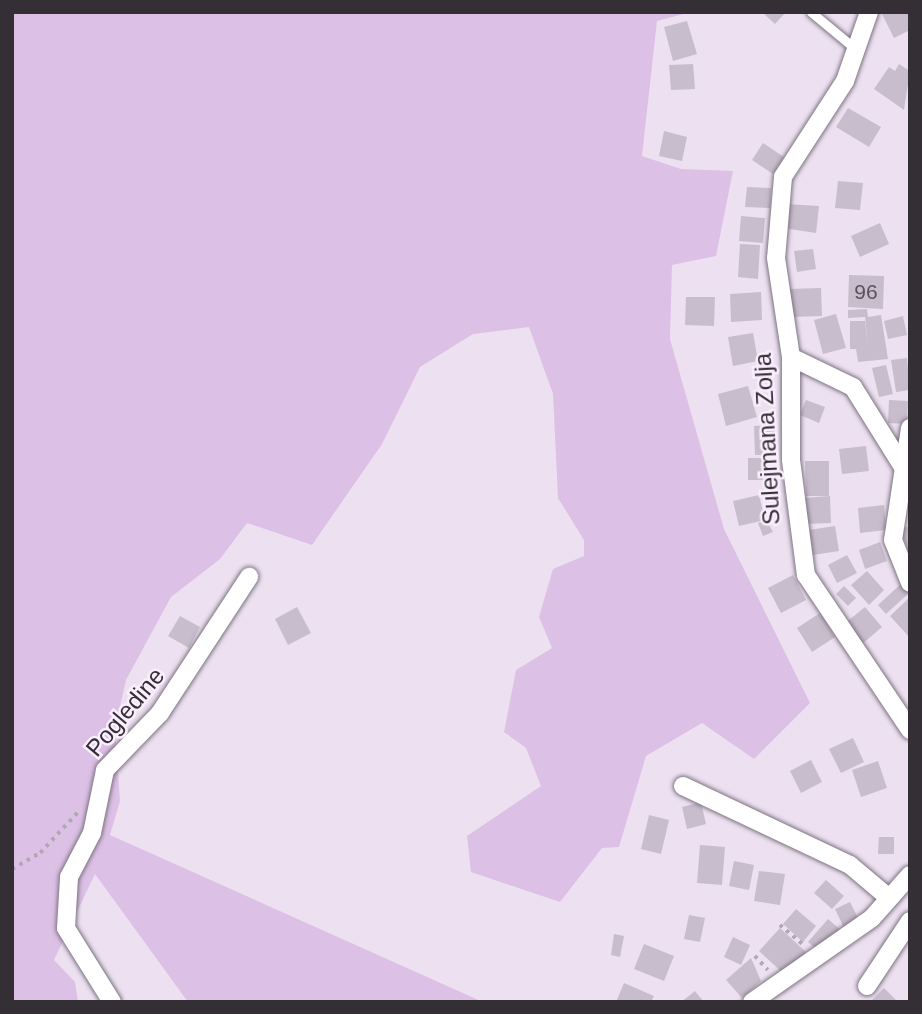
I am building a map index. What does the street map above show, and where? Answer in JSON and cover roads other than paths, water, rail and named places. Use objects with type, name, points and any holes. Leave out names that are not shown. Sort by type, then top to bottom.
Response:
[{"type":"street","name":"Sulejmana Zolja","points":[[869,12],[859,52],[783,177],[776,258],[792,357],[791,460],[806,575],[910,730]]},
{"type":"street","points":[[792,357],[853,387],[903,467]]},
{"type":"street","points":[[910,428],[894,552],[910,583]]},
{"type":"street","name":"Pogledine","points":[[112,1002],[66,928],[64,905],[69,877],[92,833],[96,793],[105,770],[160,713],[249,577]]},
{"type":"street","points":[[683,786],[850,865],[889,898]]},
{"type":"street","points":[[752,1002],[819,958],[889,898],[908,878]]},
{"type":"street","points":[[867,986],[908,924],[899,910],[908,878]]},
{"type":"lane","points":[[811,12],[859,52]]}]
